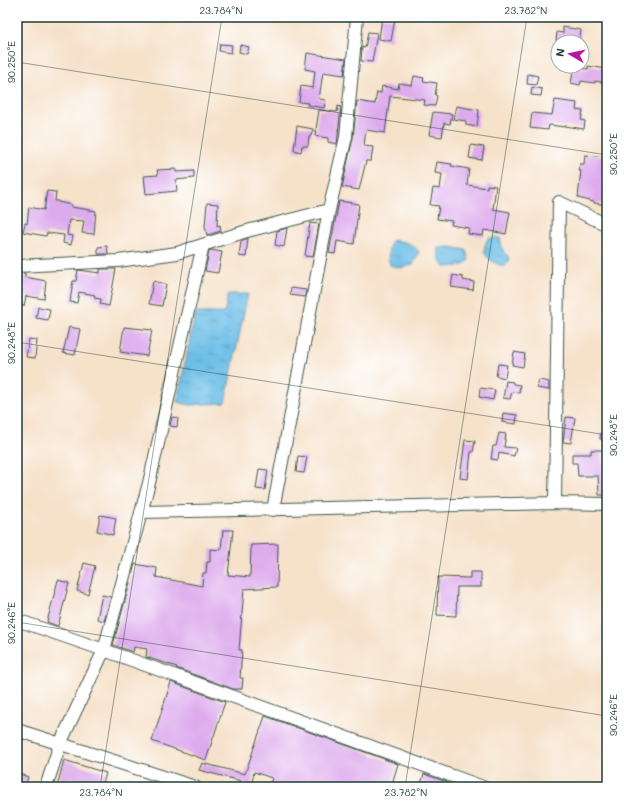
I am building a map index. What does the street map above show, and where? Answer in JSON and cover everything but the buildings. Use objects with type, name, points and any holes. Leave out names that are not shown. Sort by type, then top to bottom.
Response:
[{"type":"street","points":[[273,510],[329,210],[346,137],[357,17]]},
{"type":"street","points":[[555,503],[559,202],[607,225]]},
{"type":"street","points":[[17,266],[118,261],[177,253],[247,231],[329,210]]},
{"type":"street","points":[[46,787],[60,744],[104,650],[142,512],[203,245]]},
{"type":"street","points":[[142,512],[555,503],[607,504]]},
{"type":"street","points":[[17,620],[483,787]]},
{"type":"street","points":[[17,730],[195,787]]},
{"type":"water","points":[[495,237],[500,238],[503,251],[508,256],[509,261],[504,267],[490,260],[485,253],[484,249],[488,239]]},
{"type":"water","points":[[392,240],[414,246],[419,252],[413,265],[400,268],[390,265],[388,252]]},
{"type":"water","points":[[451,247],[466,250],[469,260],[462,266],[445,267],[440,261],[438,248]]},
{"type":"water","points":[[228,294],[248,294],[225,403],[190,405],[177,402],[195,313],[224,313]]}]
